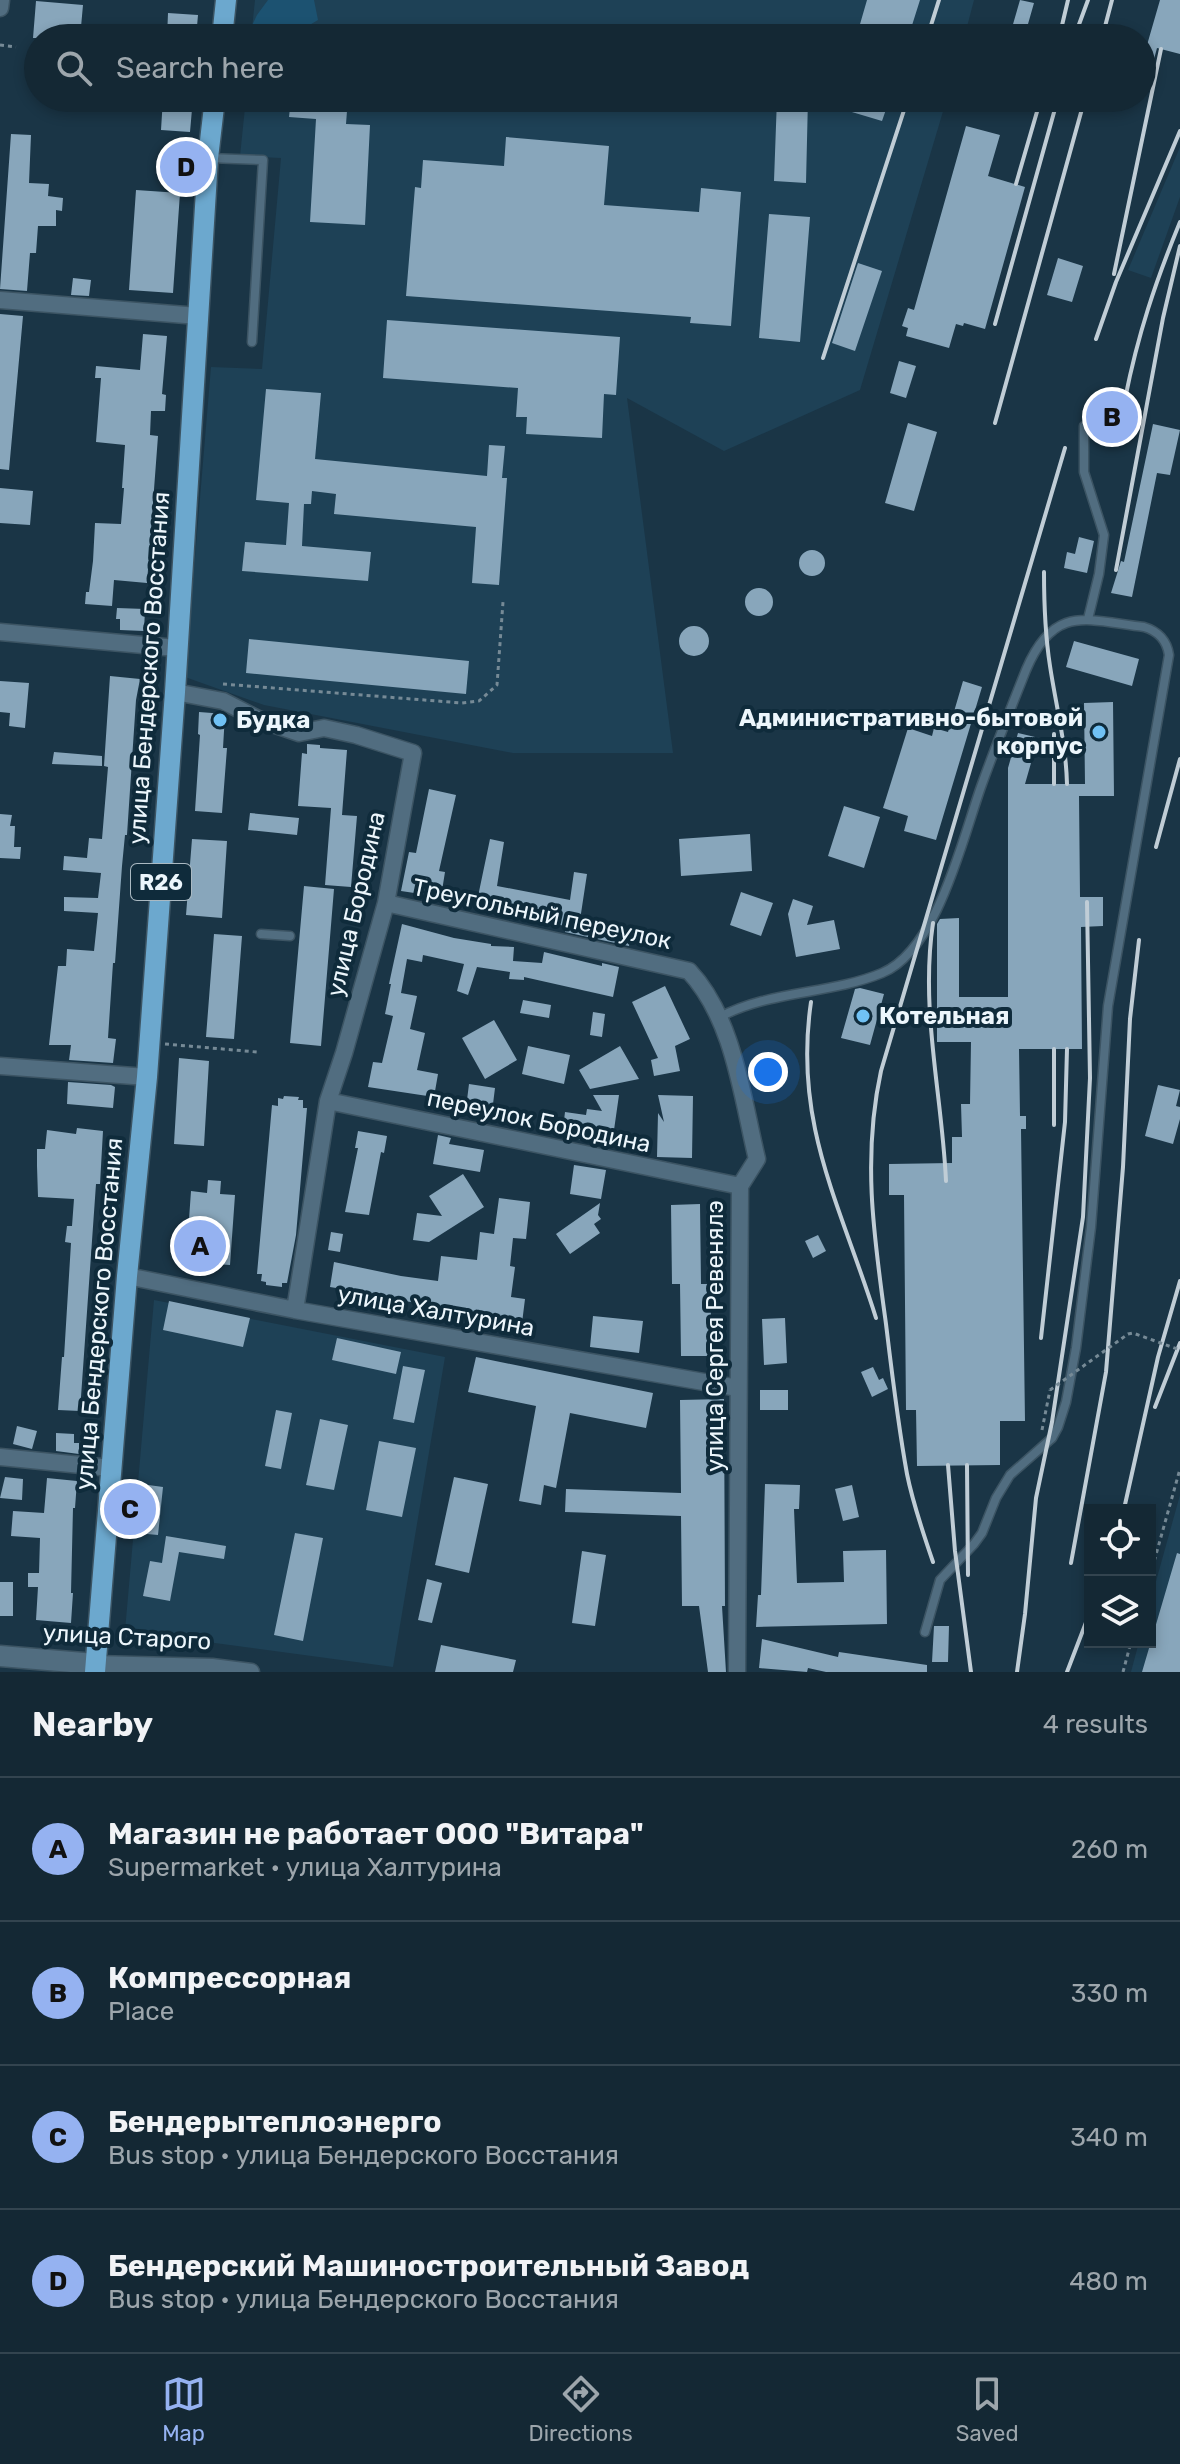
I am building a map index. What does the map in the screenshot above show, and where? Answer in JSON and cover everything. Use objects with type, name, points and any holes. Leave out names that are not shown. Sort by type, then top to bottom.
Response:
[{"type":"main road","points":[[223,24],[226,0]]},
{"type":"main road","name":"улица Бендерского Восстания","points":[[95,1668],[127,1276],[147,1077],[213,112]]},
{"type":"street","points":[[0,8],[1,0]]},
{"type":"street","points":[[0,300],[198,316]]},
{"type":"street","points":[[0,632],[176,648]]},
{"type":"street","name":"улица Бородина","points":[[175,692],[223,701],[258,719],[299,733],[324,728],[413,753],[386,903],[328,1101],[295,1310]]},
{"type":"street","name":"Треугольный переулок","points":[[386,903],[689,971]]},
{"type":"street","name":"улица Сергея Ревенялэ","points":[[689,971],[700,983],[731,1051],[757,1159],[740,1186],[737,1672]]},
{"type":"street","points":[[0,1066],[147,1077]]},
{"type":"street","name":"переулок Бородина","points":[[328,1101],[740,1186]]},
{"type":"street","name":"улица Халтурина","points":[[127,1276],[295,1310],[738,1388]]},
{"type":"street","points":[[0,1457],[111,1468]]},
{"type":"street","name":"улица Старого","points":[[0,1656],[95,1668],[212,1667],[251,1672]]},
{"type":"lane","points":[[208,158],[263,160],[252,342]]},
{"type":"lane","points":[[1084,426],[1084,472],[1104,535],[1088,619]]},
{"type":"lane","points":[[718,1018],[766,999],[875,975],[908,954],[919,940],[948,883],[1032,655],[1055,627],[1088,619],[1152,629],[1164,640],[1169,655],[1108,1006],[1091,1227],[1066,1402],[1058,1427],[1048,1442],[1010,1475],[996,1498],[982,1533],[940,1580],[925,1632]]},
{"type":"lane","points":[[261,934],[290,936]]},
{"type":"path","points":[[0,45],[16,47]]},
{"type":"path","points":[[223,684],[462,703],[479,701],[497,685],[503,602]]},
{"type":"path","points":[[149,1042],[257,1052]]},
{"type":"path","points":[[1042,1431],[1050,1390],[1128,1334],[1133,1333],[1180,1350]]},
{"type":"path","points":[[1156,1555],[1180,1469]]},
{"type":"path","points":[[1123,1672],[1129,1648]]},
{"type":"shaded area","points":[[255,0],[974,0],[968,24],[252,24]]},
{"type":"shaded area","points":[[268,0],[314,0],[318,20],[311,24],[253,24]]},
{"type":"shaded area","points":[[245,112],[943,112],[860,390],[724,451],[627,398],[673,753],[513,753],[264,705],[185,677],[211,367],[262,369],[281,158],[240,156]]},
{"type":"shaded area","points":[[1180,147],[1180,197],[1151,278],[1128,270]]},
{"type":"shaded area","points":[[154,1300],[445,1357],[393,1667],[125,1631]]},
{"type":"shaded area","points":[[1180,1495],[1180,1672],[1131,1672],[1137,1648],[1156,1648],[1156,1581]]},
{"type":"building","points":[[867,0],[920,0],[912,24],[860,24]]},
{"type":"building","points":[[1020,0],[1034,3],[1028,24],[1013,24]]},
{"type":"building","points":[[1160,0],[1180,0],[1180,54],[1157,48],[1156,52],[1156,24],[1153,24]]},
{"type":"building","points":[[36,1],[83,5],[81,24],[34,24]]},
{"type":"building","points":[[168,13],[198,15],[197,24],[168,24]]},
{"type":"building","points":[[162,112],[192,112],[190,132],[161,130]]},
{"type":"building","points":[[290,112],[347,112],[346,124],[370,125],[365,225],[310,222],[316,119],[289,117]]},
{"type":"building","points":[[776,112],[808,112],[806,183],[774,181]]},
{"type":"building","points":[[852,112],[885,112],[882,121]]},
{"type":"building","points":[[966,126],[1000,135],[988,176],[1025,187],[985,329],[956,324],[949,348],[906,336],[908,328],[902,326],[908,308],[914,310]]},
{"type":"building","points":[[11,134],[31,135],[29,183],[49,184],[48,196],[63,198],[62,211],[56,210],[56,226],[38,226],[36,253],[30,253],[27,291],[0,289]]},
{"type":"building","points":[[506,137],[609,146],[604,205],[699,212],[701,188],[741,192],[731,326],[690,323],[691,317],[406,296],[415,187],[421,188],[423,160],[504,166]]},
{"type":"building","points":[[136,190],[180,193],[173,293],[129,290]]},
{"type":"building","points":[[769,214],[810,217],[800,342],[759,338]]},
{"type":"building","points":[[1058,258],[1083,266],[1072,302],[1047,295]]},
{"type":"building","points":[[858,263],[882,271],[855,351],[832,343]]},
{"type":"building","points":[[73,278],[91,280],[89,296],[71,295]]},
{"type":"building","points":[[0,314],[23,316],[9,470],[0,469]]},
{"type":"building","points":[[387,320],[620,337],[616,395],[604,394],[602,438],[526,434],[527,417],[516,417],[518,388],[383,378]]},
{"type":"building","points":[[143,334],[167,336],[162,394],[166,395],[165,411],[151,411],[150,435],[158,436],[147,583],[114,580],[112,606],[85,604],[93,561],[95,523],[121,524],[124,488],[125,445],[96,442],[101,378],[95,378],[96,366],[140,370]]},
{"type":"building","points":[[899,361],[916,366],[906,398],[890,393]]},
{"type":"building","points":[[266,389],[321,393],[315,459],[487,476],[489,445],[505,446],[502,478],[507,478],[499,585],[472,583],[476,527],[334,514],[336,494],[312,491],[311,504],[304,504],[302,546],[371,552],[368,581],[242,571],[245,542],[286,545],[289,503],[256,500]]},
{"type":"building","points":[[1107,404],[1123,407],[1128,412],[1127,425],[1118,427],[1118,430],[1103,427]]},
{"type":"building","points":[[908,423],[937,432],[914,511],[885,503]]},
{"type":"building","points":[[1153,424],[1180,430],[1170,475],[1157,473],[1132,597],[1111,593],[1121,561],[1124,562]]},
{"type":"building","points":[[0,488],[33,491],[30,525],[0,523]]},
{"type":"building","points":[[1079,537],[1094,541],[1087,573],[1064,568],[1067,552],[1075,554]]},
{"type":"building","points":[[812,550],[822,553],[825,563],[822,573],[812,576],[802,573],[799,563],[802,553]]},
{"type":"building","points":[[759,588],[769,592],[773,602],[769,612],[759,616],[749,612],[745,602],[749,592]]},
{"type":"building","points":[[117,608],[145,609],[144,631],[120,630],[120,619],[116,619]]},
{"type":"building","points":[[694,626],[705,630],[709,641],[705,652],[694,656],[683,652],[679,641],[683,630]]},
{"type":"building","points":[[249,639],[469,661],[466,694],[246,673]]},
{"type":"building","points":[[1074,641],[1139,659],[1132,686],[1066,667]]},
{"type":"building","points":[[110,676],[140,679],[113,963],[108,1038],[116,1039],[113,1063],[69,1060],[71,1045],[49,1045],[58,966],[66,966],[67,949],[94,951],[98,913],[64,911],[64,897],[98,898],[101,873],[63,870],[64,856],[87,858],[89,838],[102,839],[108,767],[104,766]]},
{"type":"building","points":[[0,681],[29,683],[25,728],[9,726],[10,713],[0,712]]},
{"type":"building","points":[[963,681],[982,687],[936,840],[904,831],[908,816],[883,808],[908,728],[932,736],[934,728],[948,732]]},
{"type":"building","points":[[1113,702],[1114,796],[1079,796],[1080,897],[1103,897],[1103,926],[1081,927],[1082,1049],[1019,1049],[1020,1116],[1026,1116],[1026,1129],[1021,1129],[1025,1421],[1000,1421],[1000,1465],[917,1466],[916,1410],[906,1410],[904,1195],[889,1195],[889,1164],[952,1163],[952,1137],[962,1137],[961,1104],[970,1104],[971,1042],[937,1042],[937,924],[940,919],[959,918],[959,997],[1008,997],[1008,768],[1018,733],[1035,737],[1025,784],[1085,784],[1084,703]]},
{"type":"building","points":[[199,712],[225,714],[223,748],[227,748],[222,813],[195,811]]},
{"type":"building","points":[[307,744],[347,750],[342,815],[357,816],[351,887],[325,885],[331,808],[298,806],[302,753],[307,754]]},
{"type":"building","points":[[54,752],[102,756],[102,766],[52,764]]},
{"type":"building","points":[[429,789],[456,795],[439,871],[445,872],[441,897],[401,891],[409,852],[416,853]]},
{"type":"building","points":[[844,806],[880,817],[864,868],[828,856]]},
{"type":"building","points":[[250,813],[299,818],[297,835],[248,830]]},
{"type":"building","points":[[0,814],[12,815],[10,826],[15,826],[14,847],[21,847],[20,859],[0,858]]},
{"type":"building","points":[[750,834],[752,871],[681,876],[679,839]]},
{"type":"building","points":[[192,839],[227,841],[222,918],[186,915]]},
{"type":"building","points":[[490,839],[504,842],[497,886],[570,900],[574,872],[587,874],[580,920],[632,928],[629,946],[565,932],[566,926],[517,918],[476,906]]},
{"type":"building","points":[[304,886],[334,889],[321,1046],[290,1043]]},
{"type":"building","points":[[741,892],[773,903],[761,936],[730,925]]},
{"type":"building","points":[[793,899],[813,906],[807,925],[834,920],[840,949],[796,957],[788,914]]},
{"type":"building","points":[[402,924],[491,946],[514,947],[513,961],[542,963],[544,952],[619,967],[613,997],[524,977],[524,980],[509,979],[510,972],[477,967],[468,995],[457,991],[464,964],[423,955],[422,962],[407,959],[401,993],[417,996],[410,1029],[425,1033],[417,1070],[438,1074],[434,1097],[368,1087],[373,1062],[382,1063],[393,1016],[385,1014]]},
{"type":"building","points":[[214,934],[242,936],[234,1039],[206,1037]]},
{"type":"building","points":[[665,986],[690,1039],[675,1046],[680,1071],[654,1076],[651,1060],[658,1058],[632,1002]]},
{"type":"building","name":"Котельная","points":[[855,989],[884,994],[870,1045],[841,1038]]},
{"type":"building","points":[[523,1000],[551,1005],[549,1018],[520,1013]]},
{"type":"building","points":[[593,1012],[605,1014],[602,1037],[590,1035]]},
{"type":"building","points":[[494,1020],[517,1060],[485,1079],[462,1038]]},
{"type":"building","points":[[528,1046],[570,1055],[564,1084],[522,1074]]},
{"type":"building","points":[[620,1046],[639,1079],[590,1089],[579,1070]]},
{"type":"building","points":[[179,1058],[209,1061],[204,1146],[174,1144]]},
{"type":"building","points":[[68,1082],[115,1087],[113,1108],[67,1104]]},
{"type":"building","points":[[469,1084],[495,1088],[492,1112],[466,1108]]},
{"type":"building","points":[[1158,1085],[1180,1090],[1176,1106],[1180,1107],[1180,1119],[1173,1144],[1145,1136]]},
{"type":"building","points":[[593,1095],[619,1095],[612,1144],[562,1137],[565,1112],[586,1115],[587,1109],[602,1111]]},
{"type":"building","points":[[658,1095],[693,1096],[692,1158],[657,1157],[658,1113],[664,1122]]},
{"type":"building","points":[[284,1096],[299,1097],[298,1100],[303,1100],[303,1108],[307,1108],[296,1235],[287,1283],[282,1283],[282,1287],[266,1285],[261,1281],[262,1274],[257,1274],[272,1105],[278,1106],[278,1098],[283,1099]]},
{"type":"building","points":[[77,1128],[103,1131],[100,1184],[96,1184],[80,1411],[58,1410],[71,1243],[65,1242],[67,1226],[72,1226],[74,1199],[38,1197],[37,1166],[37,1149],[45,1149],[47,1130],[76,1134]]},
{"type":"building","points":[[358,1131],[387,1136],[369,1215],[345,1212],[358,1148],[355,1148]]},
{"type":"building","points":[[438,1135],[451,1138],[449,1144],[484,1150],[480,1172],[433,1164]]},
{"type":"building","points":[[574,1165],[606,1170],[601,1199],[570,1194]]},
{"type":"building","points":[[463,1174],[484,1207],[429,1242],[413,1240],[417,1213],[442,1216],[429,1196]]},
{"type":"building","points":[[208,1180],[221,1181],[220,1194],[235,1195],[230,1265],[186,1262],[191,1191],[207,1193]]},
{"type":"building","points":[[499,1198],[530,1202],[526,1239],[513,1238],[510,1266],[515,1267],[511,1297],[525,1299],[522,1323],[384,1297],[382,1307],[359,1302],[361,1292],[330,1287],[334,1262],[438,1281],[441,1256],[477,1260],[480,1232],[494,1234]]},
{"type":"building","points":[[600,1203],[598,1215],[601,1219],[594,1224],[600,1233],[570,1254],[556,1234]]},
{"type":"building","points":[[700,1204],[701,1284],[710,1284],[712,1356],[681,1356],[680,1284],[672,1284],[671,1205]]},
{"type":"building","points":[[331,1232],[343,1234],[340,1252],[328,1250]]},
{"type":"building","points":[[818,1235],[826,1251],[813,1258],[805,1241]]},
{"type":"building","points":[[169,1301],[250,1318],[243,1347],[163,1330]]},
{"type":"building","points":[[593,1316],[643,1321],[639,1353],[590,1347]]},
{"type":"building","points":[[785,1318],[787,1363],[764,1365],[762,1319]]},
{"type":"building","points":[[337,1338],[401,1352],[396,1374],[332,1360]]},
{"type":"building","points":[[476,1357],[653,1393],[646,1428],[570,1413],[556,1488],[544,1485],[541,1505],[519,1501],[536,1406],[468,1392]]},
{"type":"building","points":[[403,1366],[425,1370],[414,1423],[393,1419]]},
{"type":"building","points":[[873,1367],[888,1389],[872,1397],[861,1372]]},
{"type":"building","points":[[760,1390],[788,1390],[788,1410],[760,1410]]},
{"type":"building","points":[[724,1399],[725,1606],[722,1606],[726,1672],[708,1672],[699,1606],[682,1606],[681,1516],[565,1512],[566,1489],[681,1493],[680,1400]]},
{"type":"building","points":[[276,1410],[292,1413],[281,1469],[265,1466]]},
{"type":"building","points":[[320,1419],[348,1425],[334,1490],[306,1485]]},
{"type":"building","points":[[17,1426],[37,1431],[32,1449],[13,1444]]},
{"type":"building","points":[[56,1433],[74,1434],[74,1443],[79,1443],[79,1454],[56,1451]]},
{"type":"building","points":[[379,1441],[416,1448],[402,1517],[366,1510]]},
{"type":"building","points":[[5,1477],[23,1479],[22,1500],[0,1498]]},
{"type":"building","points":[[454,1477],[488,1484],[469,1573],[435,1565]]},
{"type":"building","points":[[47,1478],[77,1481],[73,1508],[71,1623],[36,1620],[38,1587],[28,1587],[28,1573],[39,1573],[40,1538],[11,1536],[13,1511],[44,1513]]},
{"type":"building","points":[[141,1484],[163,1487],[158,1535],[136,1533]]},
{"type":"building","points":[[765,1484],[800,1485],[799,1509],[794,1509],[797,1583],[844,1582],[843,1551],[886,1550],[887,1624],[756,1627],[758,1595],[761,1595]]},
{"type":"building","points":[[852,1485],[859,1517],[843,1521],[835,1489]]},
{"type":"building","points":[[295,1533],[323,1538],[303,1641],[274,1635]]},
{"type":"building","points":[[166,1536],[226,1546],[224,1559],[179,1552],[170,1601],[143,1596],[150,1561],[162,1563]]},
{"type":"building","points":[[582,1551],[606,1555],[595,1626],[572,1623]]},
{"type":"building","points":[[1177,1553],[1180,1554],[1180,1672],[1142,1672],[1149,1648],[1156,1648],[1156,1624]]},
{"type":"building","points":[[427,1579],[442,1583],[432,1623],[418,1620]]},
{"type":"building","points":[[0,1582],[13,1582],[13,1616],[0,1616]]},
{"type":"building","points":[[934,1626],[949,1626],[948,1662],[932,1662]]},
{"type":"building","points":[[762,1639],[838,1657],[839,1652],[927,1665],[927,1672],[826,1672],[808,1668],[807,1672],[759,1668]]},
{"type":"building","points":[[441,1645],[516,1660],[513,1672],[435,1672]]},
{"type":"railway","points":[[931,24],[939,0]]},
{"type":"railway","points":[[1062,24],[1068,0]]},
{"type":"railway","points":[[1079,24],[1088,0]]},
{"type":"railway","points":[[1106,24],[1112,0]]},
{"type":"railway","points":[[1156,73],[1161,49]]},
{"type":"railway","points":[[823,358],[903,112]]},
{"type":"railway","points":[[1016,184],[1037,112]]},
{"type":"railway","points":[[995,324],[1054,112]]},
{"type":"railway","points":[[995,423],[1081,112]]},
{"type":"railway","points":[[1114,274],[1148,112]]},
{"type":"railway","points":[[1096,339],[1116,282],[1180,131]]},
{"type":"railway","points":[[1125,399],[1148,309],[1180,222]]},
{"type":"railway","points":[[1116,570],[1163,318],[1180,246]]},
{"type":"railway","points":[[933,1562],[907,1474],[877,1260],[871,1166],[875,1103],[881,1071],[1065,448]]},
{"type":"railway","points":[[1044,572],[1047,642],[1067,784]]},
{"type":"railway","points":[[1054,734],[1054,784]]},
{"type":"railway","points":[[1156,847],[1180,759]]},
{"type":"railway","points":[[1017,1672],[1036,1498],[1052,1422],[1083,1217],[1090,1078],[1087,902]]},
{"type":"railway","points":[[933,923],[930,1020],[946,1181]]},
{"type":"railway","points":[[1071,1563],[1106,1372],[1123,1167],[1130,1019],[1139,940]]},
{"type":"railway","points":[[811,1002],[807,1046],[814,1126],[835,1201],[876,1318]]},
{"type":"railway","points":[[1054,1049],[1054,1125]]},
{"type":"railway","points":[[1041,1338],[1065,1122],[1067,1049]]},
{"type":"railway","points":[[1125,1504],[1158,1357],[1180,1281]]},
{"type":"railway","points":[[1155,1407],[1180,1343]]},
{"type":"railway","points":[[948,1465],[955,1551],[971,1672]]},
{"type":"railway","points":[[967,1465],[968,1575]]},
{"type":"railway","points":[[1067,1672],[1084,1628]]},
{"type":"place","name":"Бендерский Машиностроительный Завод","points":[[186,167]]},
{"type":"place","name":"Компрессорная","points":[[1112,417]]},
{"type":"place","name":"Будка","points":[[220,720]]},
{"type":"place","name":"Административно-бытовой корпус","points":[[1099,732]]},
{"type":"place","name":"Котельная","points":[[863,1016]]},
{"type":"place","name":"Магазин не работает ООО \"Витара\"","points":[[200,1246]]},
{"type":"place","name":"Бендерытеплоэнерго","points":[[130,1509]]}]
